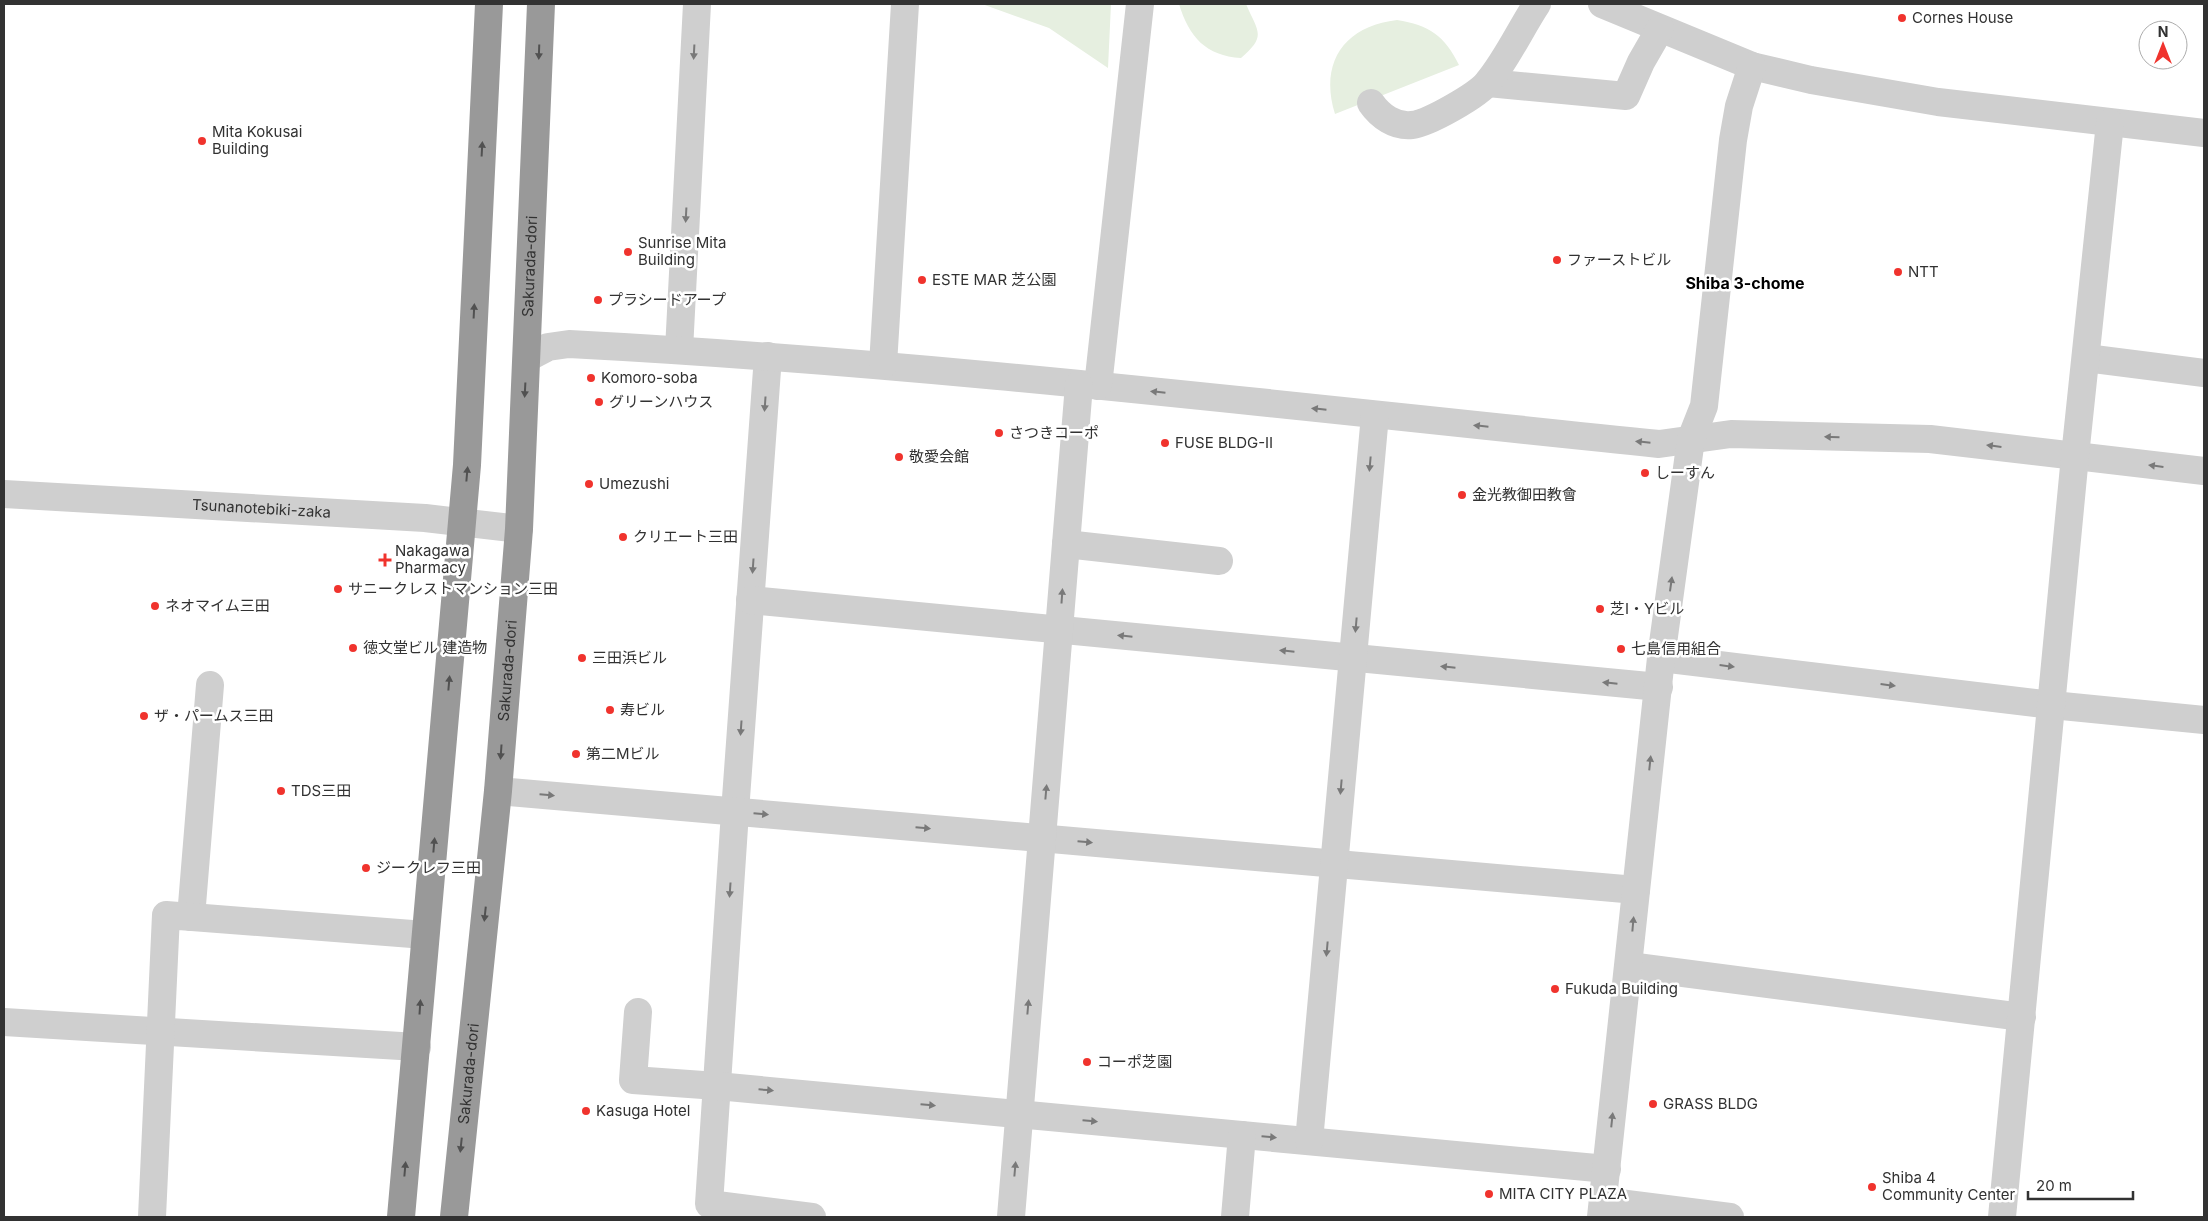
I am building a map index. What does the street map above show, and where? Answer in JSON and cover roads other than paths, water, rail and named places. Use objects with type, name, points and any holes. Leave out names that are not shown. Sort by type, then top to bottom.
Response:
[{"type":"highway","points":[[400,1217],[417,1047],[468,446],[489,4]]},
{"type":"highway","name":"Sakurada-dori","points":[[454,1217],[498,791],[519,529],[541,4]]},
{"type":"street","points":[[679,350],[696,4]]},
{"type":"street","points":[[883,365],[906,4]]},
{"type":"street","points":[[1011,1217],[1066,544],[1140,4]]},
{"type":"street","points":[[1371,103],[1376,111],[1388,121],[1412,125],[1463,102],[1488,83],[1537,4]]},
{"type":"street","points":[[1602,4],[1752,66],[1811,80],[1938,102],[2204,133]]},
{"type":"street","points":[[1488,83],[1626,96],[1660,29]]},
{"type":"street","points":[[1730,1217],[1602,1209],[1661,658],[1691,440],[1704,406],[1733,140],[1739,106],[1752,66]]},
{"type":"street","points":[[2002,1217],[2075,456],[2110,123]]},
{"type":"street","points":[[527,358],[548,347],[569,344],[768,356],[1089,385],[1659,444],[1731,434],[1930,439],[2204,472]]},
{"type":"street","points":[[768,356],[734,812],[709,1204],[812,1217]]},
{"type":"street","points":[[2086,358],[2204,373]]},
{"type":"street","points":[[1309,1141],[1375,415]]},
{"type":"street","name":"Tsunanotebiki-zaka","points":[[4,494],[416,518],[519,529]]},
{"type":"street","points":[[1066,544],[1219,561]]},
{"type":"street","points":[[750,600],[1659,687]]},
{"type":"street","points":[[1661,658],[2052,705],[2204,720]]},
{"type":"street","points":[[191,917],[210,685]]},
{"type":"street","points":[[498,791],[1636,890]]},
{"type":"street","points":[[152,1217],[166,915],[425,935]]},
{"type":"street","points":[[1629,966],[2022,1017]]},
{"type":"street","points":[[638,1012],[633,1080],[717,1086],[1607,1169]]},
{"type":"street","points":[[4,1022],[417,1047]]},
{"type":"street","points":[[1235,1217],[1242,1135]]},
{"type":"place","name":"Cornes House","points":[[1902,18]]},
{"type":"place","name":"Mita Kokusai Building","points":[[202,141]]},
{"type":"place","name":"Sunrise Mita Building","points":[[628,252]]},
{"type":"place","name":"ファーストビル","points":[[1557,260]]},
{"type":"place","name":"NTT","points":[[1898,272]]},
{"type":"place","name":"ESTE MAR 芝公園","points":[[922,280]]},
{"type":"place","name":"プラシードアープ","points":[[598,300]]},
{"type":"place","name":"Komoro-soba","points":[[591,378]]},
{"type":"place","name":"グリーンハウス","points":[[599,402]]},
{"type":"place","name":"さつきコーポ","points":[[999,433]]},
{"type":"place","name":"FUSE BLDG-Ⅱ","points":[[1165,443]]},
{"type":"place","name":"敬愛会館","points":[[899,457]]},
{"type":"place","name":"しーすん","points":[[1645,473]]},
{"type":"place","name":"Umezushi","points":[[589,484]]},
{"type":"place","name":"金光教御田教會","points":[[1462,495]]},
{"type":"place","name":"クリエート三田","points":[[623,537]]},
{"type":"place","name":"Nakagawa Pharmacy","points":[[385,560]]},
{"type":"place","name":"サニークレストマンション三田","points":[[338,589]]},
{"type":"place","name":"ネオマイム三田","points":[[155,606]]},
{"type":"place","name":"芝I・Yビル","points":[[1600,609]]},
{"type":"place","name":"徳文堂ビル 建造物","points":[[353,648]]},
{"type":"place","name":"七島信用組合","points":[[1621,649]]},
{"type":"place","name":"三田浜ビル","points":[[582,658]]},
{"type":"place","name":"寿ビル","points":[[610,710]]},
{"type":"place","name":"ザ・パームス三田","points":[[144,716]]},
{"type":"place","name":"第二Mビル","points":[[576,754]]},
{"type":"place","name":"TDS三田","points":[[281,791]]},
{"type":"place","name":"ジークレフ三田","points":[[366,868]]},
{"type":"place","name":"Fukuda Building","points":[[1555,989]]},
{"type":"place","name":"コーポ芝園","points":[[1087,1062]]},
{"type":"place","name":"GRASS BLDG","points":[[1653,1104]]},
{"type":"place","name":"Kasuga Hotel","points":[[586,1111]]},
{"type":"place","name":"Shiba 4 Community Center","points":[[1872,1187]]},
{"type":"place","name":"MITA CITY PLAZA","points":[[1489,1194]]},
{"type":"district","name":"Shiba 3-chome","points":[[1745,283]]}]
